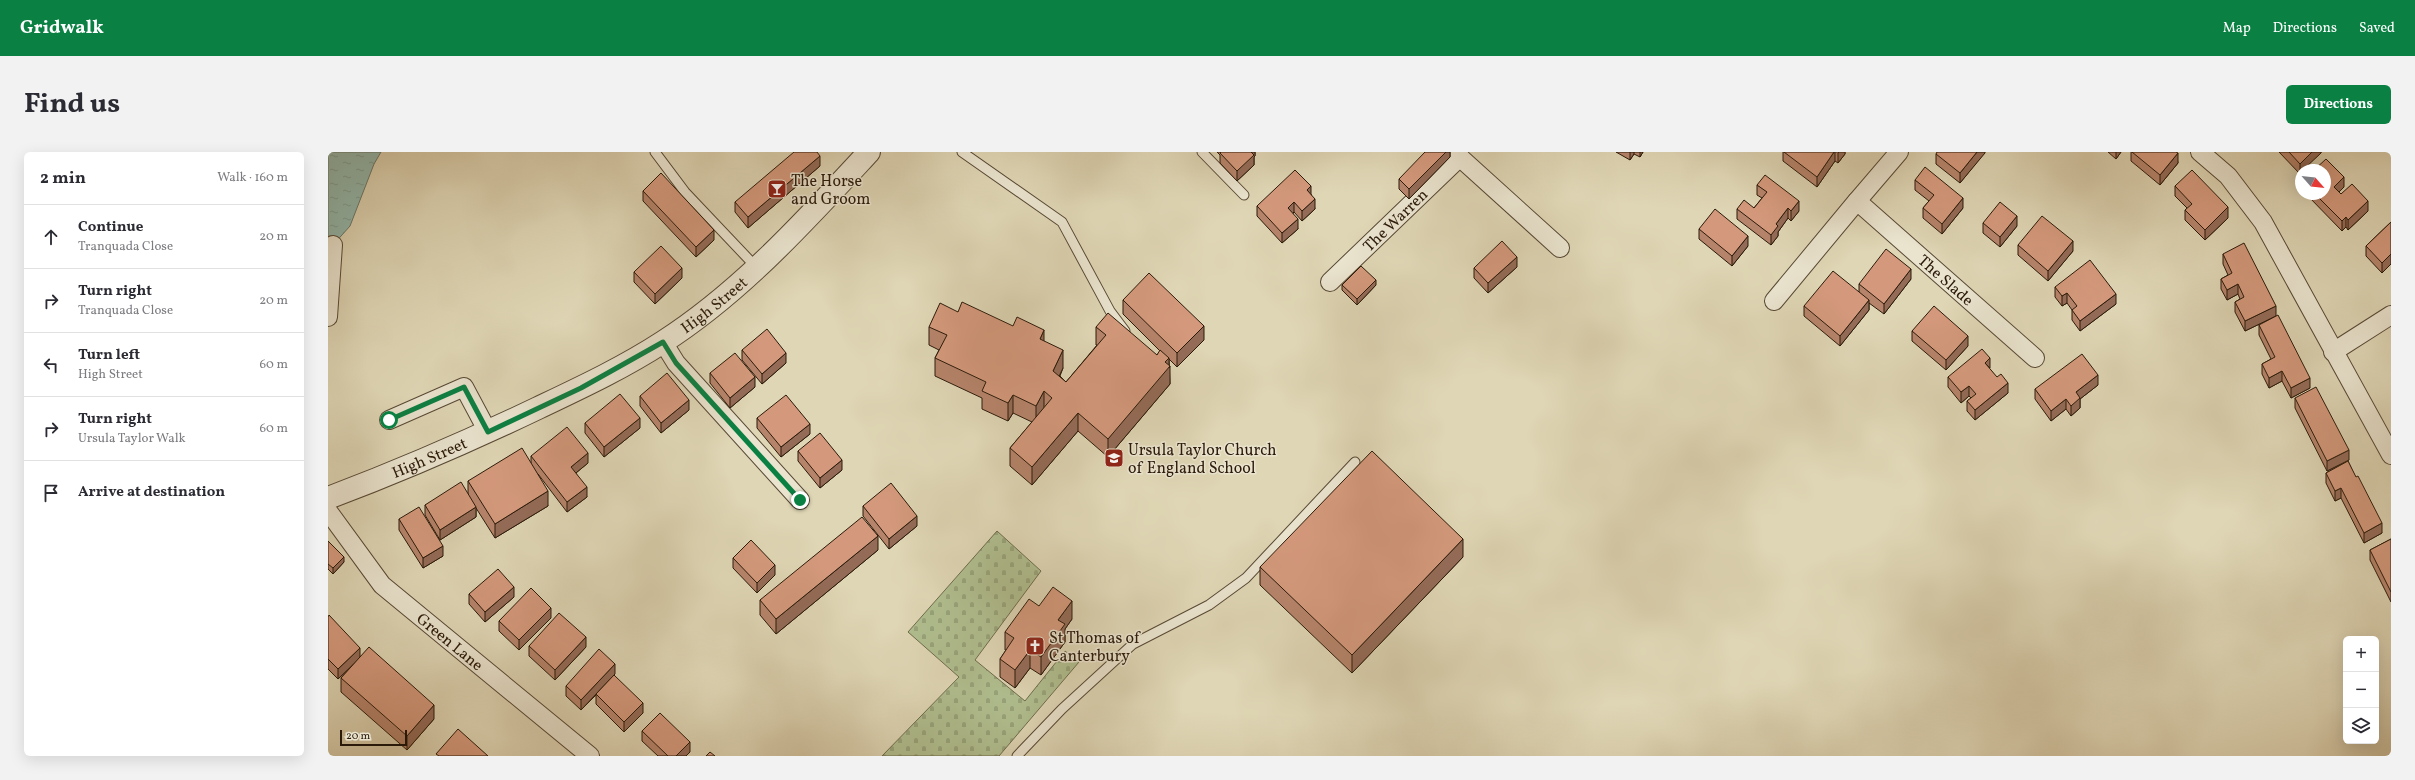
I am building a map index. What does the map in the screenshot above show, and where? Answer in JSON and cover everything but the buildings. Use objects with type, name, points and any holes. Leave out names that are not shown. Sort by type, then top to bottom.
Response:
[{"type":"street","name":"High Street","points":[[328,498],[406,469],[488,432],[581,388],[663,342],[699,316],[756,267],[838,186],[869,152]]},
{"type":"street","points":[[1774,302],[1899,152]]},
{"type":"street","points":[[2200,152],[2228,176],[2263,222],[2391,456]]},
{"type":"street","name":"The Warren","points":[[1330,282],[1457,155],[1560,248]]},
{"type":"street","name":"The Slade","points":[[1857,201],[2035,358]]},
{"type":"street","points":[[328,317],[333,245]]},
{"type":"street","points":[[2333,352],[2391,315]]},
{"type":"street","points":[[663,342],[676,363],[800,500]]},
{"type":"street","points":[[389,420],[464,387],[488,432]]},
{"type":"street","name":"Green Lane","points":[[328,511],[382,585],[590,756]]},
{"type":"lane","points":[[655,152],[685,192],[756,267]]},
{"type":"lane","points":[[962,152],[1062,222],[1110,311],[1128,335]]},
{"type":"lane","points":[[1202,152],[1244,195]]},
{"type":"lane","points":[[1017,756],[1062,709],[1133,644],[1209,605],[1246,578],[1355,462]]},
{"type":"green space","points":[[997,531],[1041,571],[975,660],[1025,701],[1065,651],[1079,662],[999,756],[882,756],[959,677],[908,632]]},
{"type":"water","points":[[328,152],[381,152],[374,164],[350,226],[333,245],[328,246]]},
{"type":"place","name":"The Horse and Groom","points":[[777,189]]},
{"type":"place","name":"Ursula Taylor Church of England School","points":[[1114,458]]},
{"type":"place","name":"St Thomas of Canterbury","points":[[1035,646]]},
{"type":"route","points":[[389,420],[464,387],[488,432],[581,388],[623,366],[663,342],[676,363],[800,500]]}]
